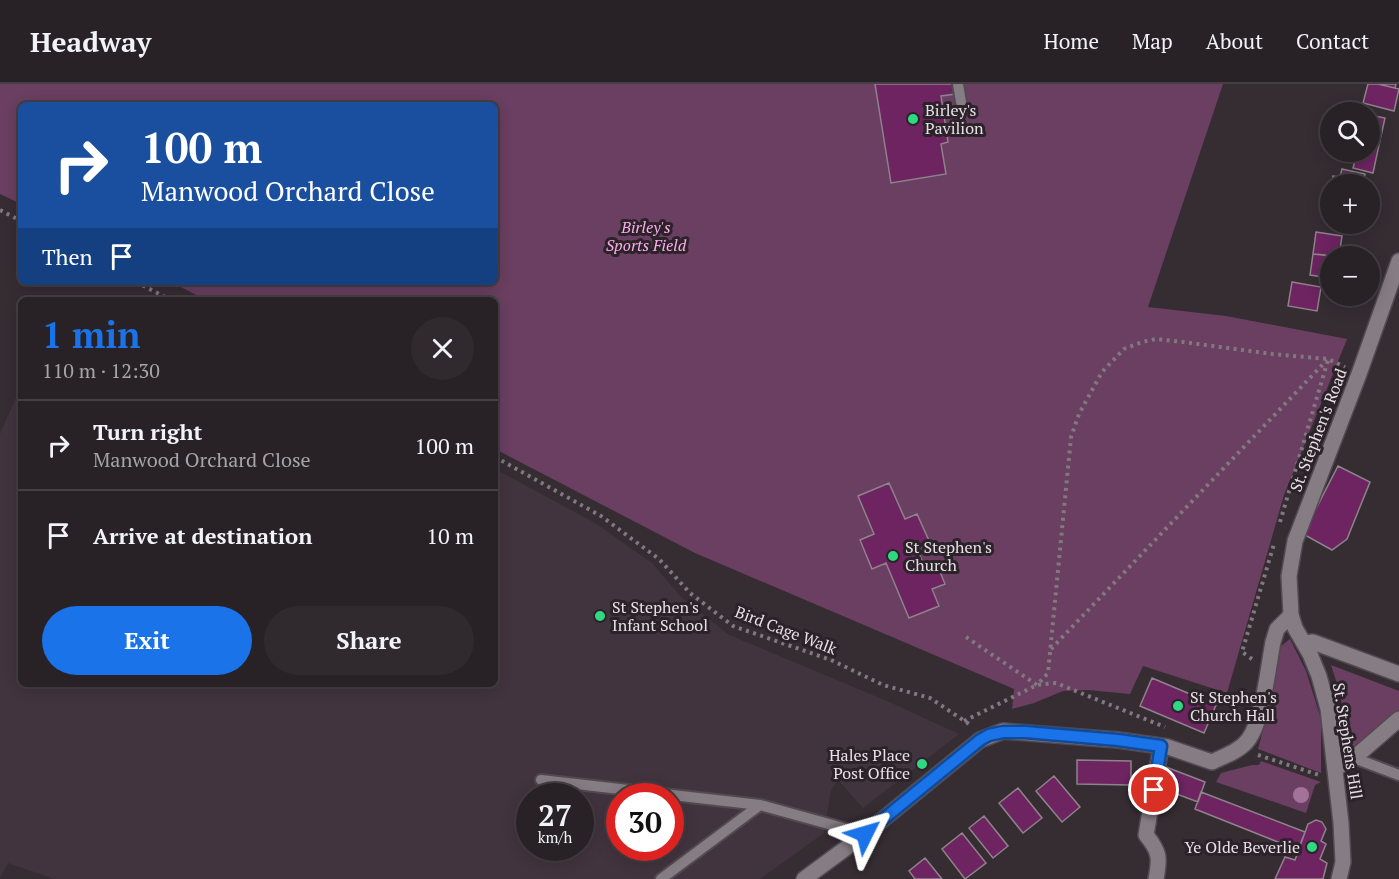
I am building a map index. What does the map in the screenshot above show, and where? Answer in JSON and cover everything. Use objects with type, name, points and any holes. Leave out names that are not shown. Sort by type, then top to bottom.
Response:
[{"type":"street","name":"St. Stephen's Road","points":[[1291,615],[1288,576],[1295,541],[1359,374],[1399,261]]},
{"type":"street","name":"St. Stephens Hill","points":[[1291,615],[1319,676],[1325,698],[1341,823],[1343,862],[1339,879]]},
{"type":"street","points":[[804,879],[865,834],[989,735],[1003,732],[1025,732],[1118,740],[1161,746],[1212,762],[1238,748],[1247,742],[1256,727],[1277,629],[1291,615]]},
{"type":"street","points":[[1304,643],[1313,642],[1399,674]]},
{"type":"street","points":[[1335,773],[1399,719]]},
{"type":"street","points":[[1156,879],[1160,861],[1156,848],[1146,835],[1161,746]]},
{"type":"lane","points":[[958,84],[961,102]]},
{"type":"lane","points":[[1354,758],[1399,775]]},
{"type":"lane","points":[[541,780],[760,805],[865,834]]},
{"type":"lane","points":[[661,879],[760,805]]},
{"type":"path","points":[[0,210],[18,219]]},
{"type":"path","points":[[142,285],[165,297]]},
{"type":"path","points":[[1037,685],[1048,673],[1071,437],[1079,414],[1102,372],[1124,349],[1156,339],[1328,359],[1359,374]]},
{"type":"path","points":[[1050,650],[1328,359]]},
{"type":"path","name":"Bird Cage Walk","points":[[498,459],[601,516],[659,559],[690,593],[733,626],[831,660],[883,685],[930,698],[963,721],[1037,685]]},
{"type":"path","points":[[966,637],[1037,685],[1056,683],[1175,730]]},
{"type":"path","points":[[1238,748],[1315,774],[1335,773]]},
{"type":"shaded area","points":[[18,393],[18,687],[498,687],[498,471],[595,523],[652,563],[681,597],[729,635],[887,701],[959,734],[863,808],[838,780],[831,790],[824,833],[760,879],[55,879],[8,863],[0,878],[0,434]]},
{"type":"green space","name":"Birley's Sports Field","points":[[0,84],[1223,84],[1148,307],[1226,316],[1347,339],[1284,495],[1227,693],[1143,666],[1130,694],[1088,690],[1063,691],[1012,709],[1014,689],[695,553],[498,451],[498,297],[200,297],[177,285],[498,285],[498,102],[18,102],[18,203],[0,194]],"holes":[[[889,483],[905,519],[917,514],[930,543],[917,549],[927,572],[938,568],[945,583],[932,589],[938,606],[910,618],[886,563],[872,568],[860,541],[874,534],[858,496]]]},
{"type":"green space","points":[[1290,639],[1306,671],[1321,719],[1321,773],[1258,749],[1281,646]]},
{"type":"green space","points":[[1331,665],[1399,691],[1399,712],[1359,748],[1349,749],[1340,693]]},
{"type":"green space","points":[[1261,761],[1321,782],[1315,785],[1306,813],[1216,782],[1221,773],[1259,765]]},
{"type":"building","name":"Birley's Pavilion","points":[[875,84],[954,84],[956,94],[941,96],[948,142],[941,144],[946,174],[891,183]]},
{"type":"building","points":[[1368,84],[1399,89],[1394,111],[1380,107],[1380,102],[1363,102]]},
{"type":"building","points":[[1378,84],[1396,84],[1395,88]]},
{"type":"building","points":[[1380,117],[1385,118],[1380,140]]},
{"type":"building","points":[[1355,162],[1375,162],[1373,173],[1353,168]]},
{"type":"building","points":[[1342,169],[1365,174],[1341,174]]},
{"type":"building","points":[[1316,232],[1342,236],[1340,246],[1320,246],[1320,255],[1313,254]]},
{"type":"building","points":[[1313,254],[1320,255],[1320,276],[1310,275]]},
{"type":"building","points":[[1292,282],[1320,287],[1317,311],[1288,306]]},
{"type":"building","points":[[1338,466],[1370,482],[1347,539],[1332,550],[1303,534]]},
{"type":"building","name":"St Stephen's Church","points":[[889,483],[905,519],[917,514],[930,543],[917,549],[927,572],[938,567],[945,584],[932,589],[939,606],[909,618],[886,563],[872,569],[860,540],[874,534],[858,496]]},
{"type":"building","name":"St Stephen's Church Hall","points":[[1152,678],[1216,705],[1204,733],[1140,706]]},
{"type":"building","points":[[1077,760],[1131,761],[1131,785],[1077,784]]},
{"type":"building","points":[[1166,767],[1205,782],[1198,802],[1158,787]]},
{"type":"building","points":[[1054,776],[1080,807],[1062,822],[1036,791]]},
{"type":"building","points":[[1018,788],[1042,818],[1023,833],[999,803]]},
{"type":"building","points":[[1201,792],[1305,832],[1298,850],[1195,809]]},
{"type":"building","points":[[984,816],[1008,846],[993,858],[969,828]]},
{"type":"building","name":"Ye Olde Beverlie","points":[[1316,820],[1322,822],[1326,829],[1321,841],[1326,844],[1320,859],[1327,863],[1323,879],[1275,879],[1285,857],[1295,860],[1308,824]]},
{"type":"building","points":[[962,833],[986,863],[965,879],[942,849]]},
{"type":"building","points":[[925,858],[942,879],[915,879],[909,871]]},
{"type":"place","name":"Birley's Pavilion","points":[[913,119]]},
{"type":"place","name":"St Stephen's Church","points":[[893,556]]},
{"type":"place","name":"St Stephen's Infant School","points":[[600,616]]},
{"type":"place","name":"St Stephen's Church Hall","points":[[1178,706]]},
{"type":"place","name":"Hales Place Post Office","points":[[922,764]]},
{"type":"place","name":"Ye Olde Beverlie","points":[[1312,847]]},
{"type":"route","points":[[865,834],[980,740],[1003,732],[1071,735],[1161,746],[1154,790]]}]
